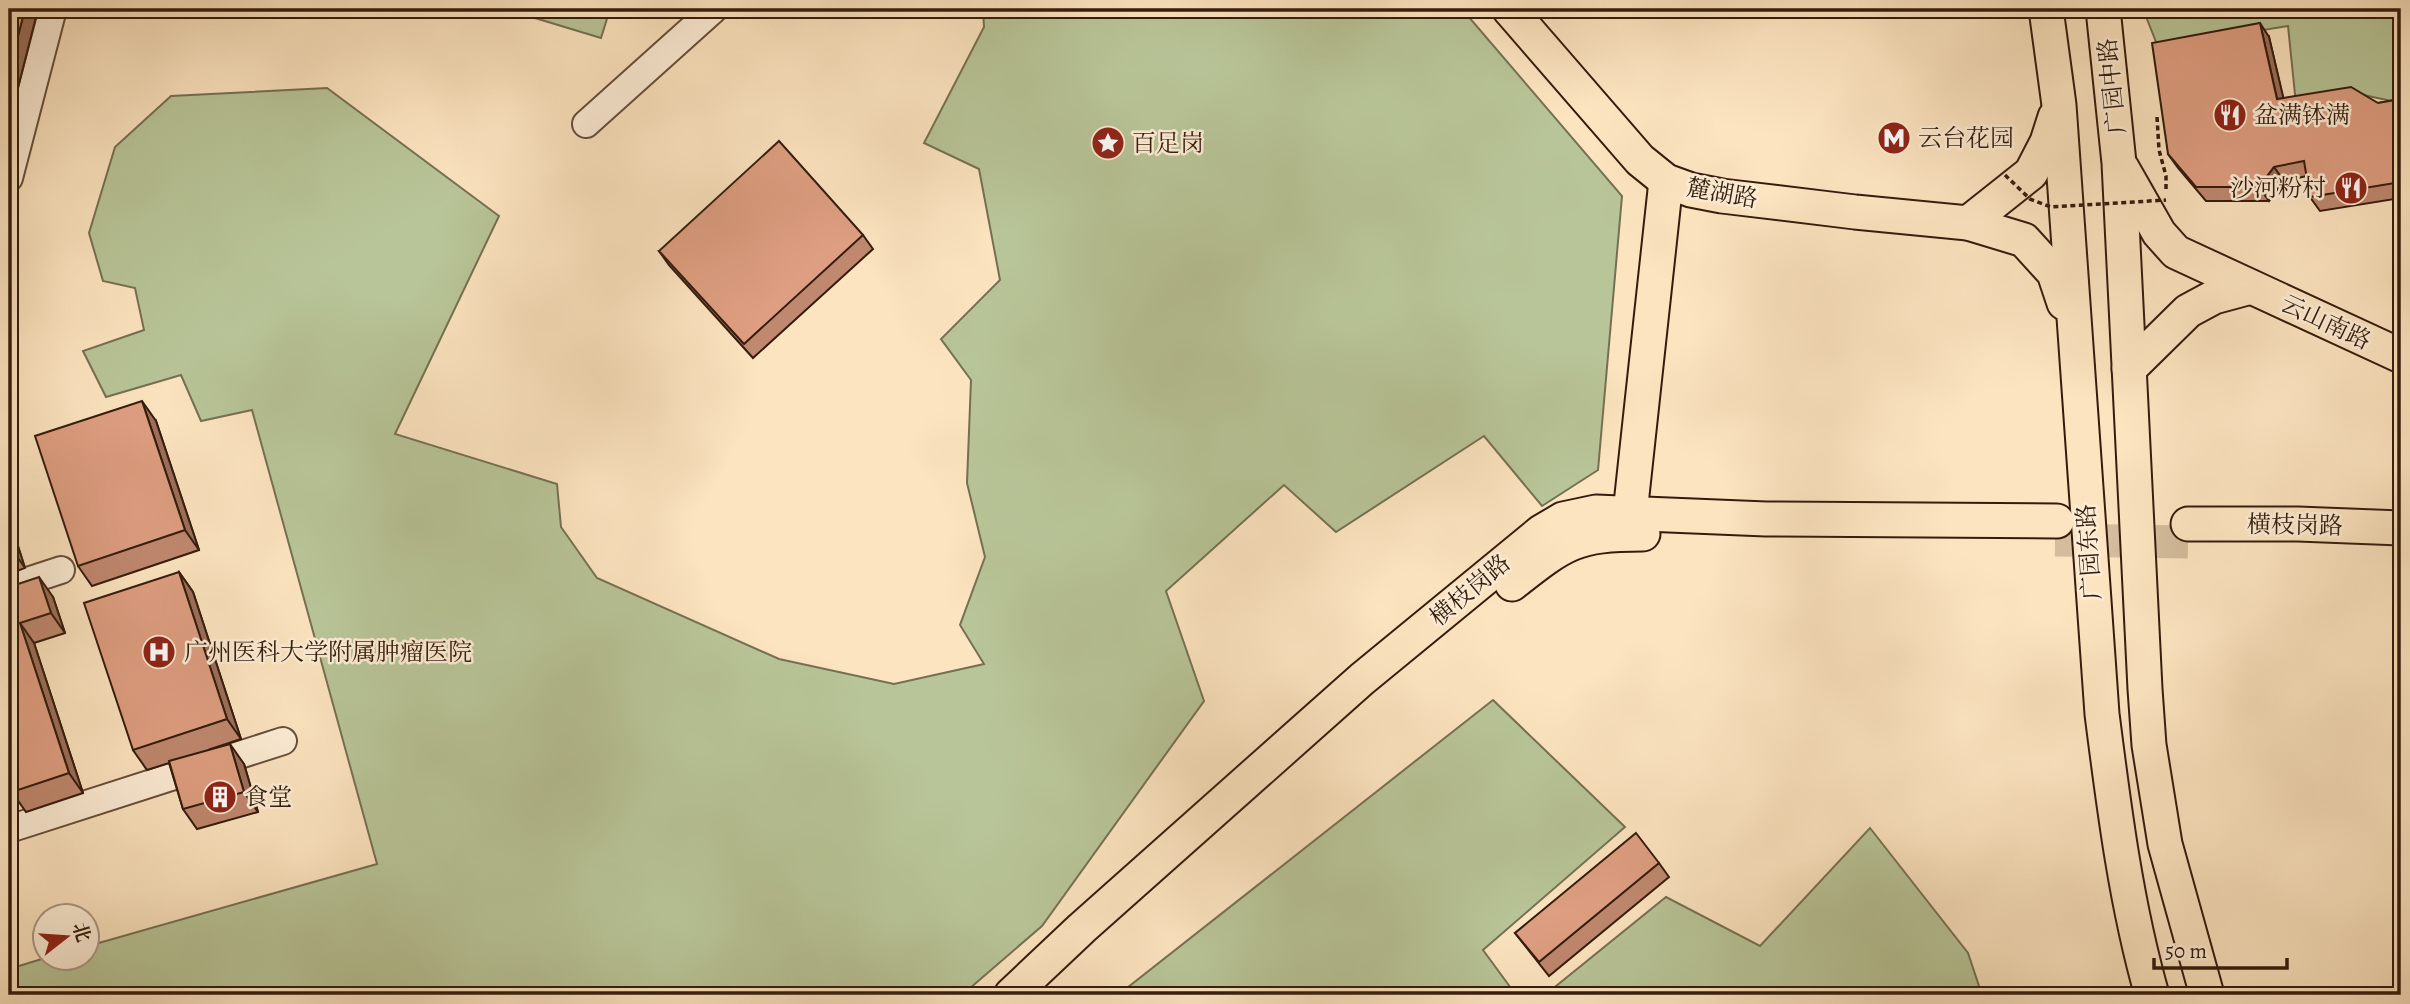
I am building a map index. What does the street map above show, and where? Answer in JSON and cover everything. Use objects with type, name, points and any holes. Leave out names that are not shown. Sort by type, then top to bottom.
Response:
[{"type":"main road","name":"麓湖路","points":[[1509,9],[1640,160],[1666,181],[1690,190],[1722,196],[1968,223],[2024,240],[2054,272],[2073,328]]},
{"type":"main road","points":[[1968,223],[2031,173],[2047,142],[2059,105],[2046,9]]},
{"type":"main road","name":"广园中路","points":[[2103,9],[2119,163]]},
{"type":"main road","name":"广园东路","points":[[2059,105],[2102,714],[2125,876],[2152,995]]},
{"type":"main road","name":"广园东路","points":[[2119,163],[2144,676],[2151,756],[2165,844],[2207,995]]},
{"type":"main road","name":"云山南路","points":[[2119,163],[2160,233],[2176,252],[2401,356]]},
{"type":"main road","points":[[1629,524],[1666,181]]},
{"type":"main road","points":[[2129,369],[2188,311],[2214,297],[2251,287]]},
{"type":"main road","name":"横枝岗路","points":[[1010,995],[1362,679],[1541,532],[1563,519],[1578,514],[1629,524],[2056,531]]},
{"type":"main road","name":"横枝岗路","points":[[1040,995],[1325,738],[1542,560],[1563,546],[1629,524]]},
{"type":"main road","name":"横枝岗路","points":[[2401,528],[2298,524],[2189,533],[2401,545]]},
{"type":"lane","points":[[9,178],[53,9]]},
{"type":"lane","points":[[586,124],[713,9]]},
{"type":"lane","points":[[9,587],[61,569]]},
{"type":"lane","points":[[9,829],[283,741]]},
{"type":"path","points":[[2005,175],[2030,198],[2051,207],[2166,200],[2166,176],[2159,150],[2157,117]]},
{"type":"green space","points":[[505,9],[610,9],[601,38]]},
{"type":"green space","points":[[983,9],[1462,9],[1622,196],[1598,470],[1542,506],[1484,436],[1336,532],[1284,485],[1166,591],[1204,701],[1042,926],[962,995],[9,995],[9,969],[32,962],[32,972],[102,972],[102,942],[377,864],[252,410],[201,421],[181,375],[106,397],[83,351],[144,330],[135,288],[103,281],[89,233],[115,147],[171,96],[327,88],[499,216],[395,434],[557,484],[561,527],[597,578],[779,659],[894,684],[984,664],[960,625],[985,557],[967,483],[971,380],[941,339],[1000,280],[979,169],[924,143],[984,27]]},
{"type":"green space","points":[[2143,9],[2401,9],[2401,103],[2345,91],[2296,104],[2288,26],[2158,47]]},
{"type":"green space","points":[[1493,700],[1625,827],[1483,950],[1516,995],[1118,995]]},
{"type":"green space","points":[[1870,828],[1968,953],[1982,995],[1545,995],[1666,897],[1760,946]]},
{"type":"building","points":[[9,9],[25,9],[9,71]]},
{"type":"building","points":[[2260,23],[2277,99],[2351,87],[2378,103],[2401,99],[2401,182],[2310,197],[2304,161],[2274,167],[2259,187],[2196,187],[2168,154],[2152,43]]},
{"type":"building","points":[[779,141],[863,235],[744,344],[659,251]]},
{"type":"building","points":[[142,401],[185,530],[78,566],[35,436]]},
{"type":"building","points":[[179,572],[227,719],[133,750],[84,603]]},
{"type":"building","points":[[39,577],[51,613],[20,623],[69,773],[12,792],[9,783],[9,587]]},
{"type":"building","points":[[230,744],[244,792],[183,809],[169,761]]},
{"type":"building","points":[[1636,833],[1659,863],[1539,962],[1515,933]]},
{"type":"tunnel","points":[[2055,540],[2189,542]]},
{"type":"place","name":"盆满钵满","points":[[2230,115]]},
{"type":"place","name":"云台花园","points":[[1894,138]]},
{"type":"place","name":"百足岗","points":[[1108,143]]},
{"type":"place","name":"沙河粉村","points":[[2351,188]]},
{"type":"place","name":"广州医科大学附属肿瘤医院","points":[[159,652]]},
{"type":"place","name":"食堂","points":[[220,797]]}]
